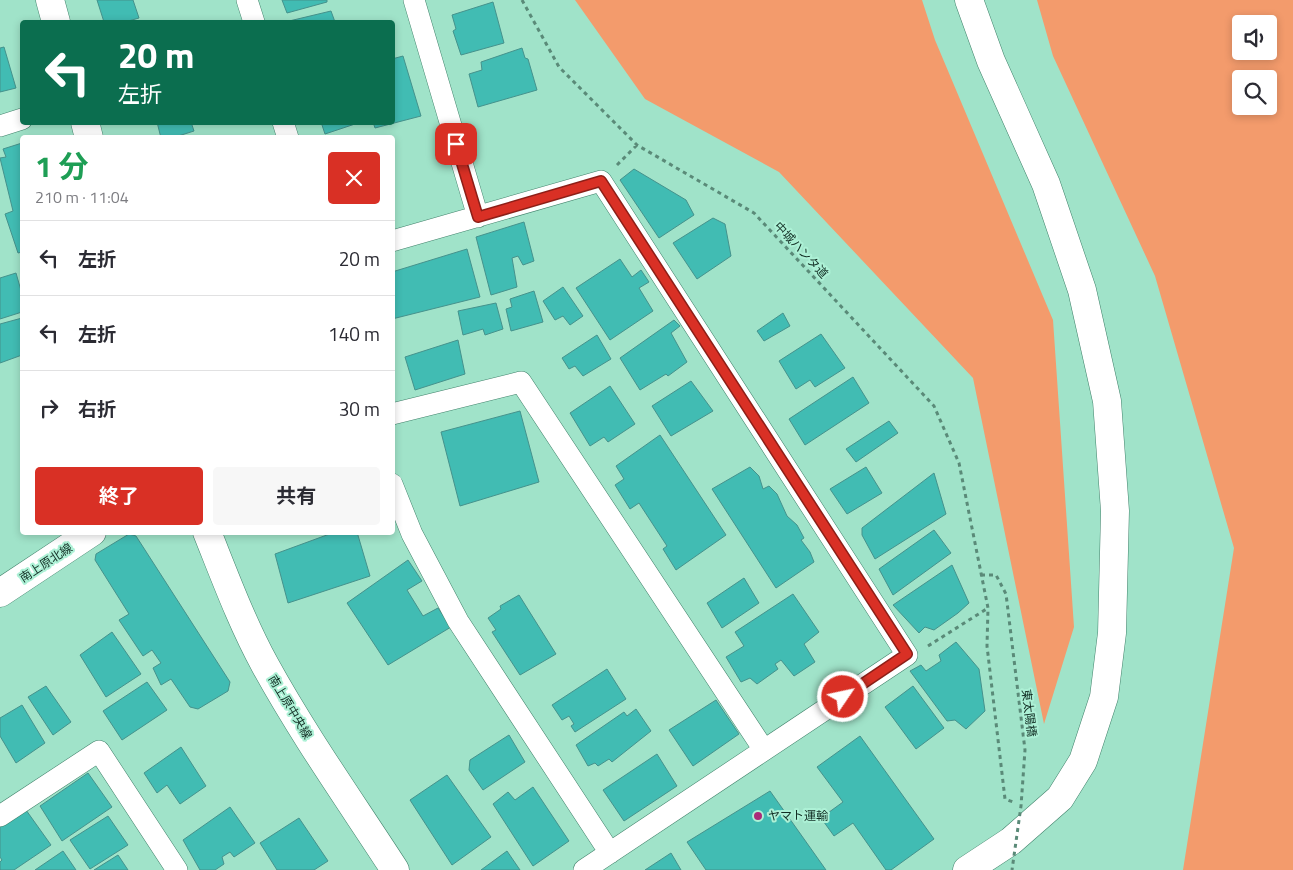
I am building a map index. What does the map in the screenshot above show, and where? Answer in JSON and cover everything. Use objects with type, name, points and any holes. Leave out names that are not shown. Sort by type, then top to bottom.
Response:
[{"type":"street","points":[[50,0],[55,20]]},
{"type":"street","points":[[248,0],[253,20]]},
{"type":"street","points":[[414,0],[478,217]]},
{"type":"street","points":[[967,870],[1011,841],[1060,798],[1083,761],[1104,697],[1112,633],[1115,511],[1107,401],[1082,290],[1046,184],[991,61],[970,0]]},
{"type":"street","points":[[0,126],[20,120]]},
{"type":"street","points":[[395,240],[601,181],[907,654],[584,870]]},
{"type":"street","points":[[395,413],[521,382],[764,750]]},
{"type":"street","points":[[395,492],[412,534],[458,621],[610,853]]},
{"type":"street","name":"南上原北線","points":[[0,593],[87,535]]},
{"type":"street","name":"南上原中央線","points":[[208,535],[234,601],[264,664],[300,725],[395,870]]},
{"type":"street","points":[[0,816],[99,751],[177,870]]},
{"type":"path","name":"中城ハンタ道","points":[[522,0],[559,67],[636,145],[754,213],[934,406],[958,463],[988,608],[987,646],[1006,800],[1022,806]]},
{"type":"path","name":"東太陽橋","points":[[981,576],[996,575],[1006,594],[1025,750],[1022,806],[1012,870]]},
{"type":"path","points":[[907,654],[922,649],[988,608]]},
{"type":"shaded area","points":[[575,0],[922,0],[935,40],[1053,320],[1074,627],[1044,724],[973,378],[779,172],[645,99]]},
{"type":"shaded area","points":[[1037,0],[1293,0],[1293,870],[1183,870],[1234,548],[1155,276],[1053,56]]},
{"type":"building","points":[[97,0],[133,0],[139,18],[132,20],[103,20]]},
{"type":"building","points":[[282,0],[327,0],[327,2],[287,13]]},
{"type":"building","points":[[493,2],[504,43],[461,55],[453,31],[456,29],[452,15]]},
{"type":"building","points":[[331,11],[334,20],[293,20]]},
{"type":"building","points":[[4,47],[16,88],[0,92],[0,48]]},
{"type":"building","points":[[522,48],[525,58],[528,59],[537,90],[478,107],[469,74],[482,70],[481,62]]},
{"type":"building","points":[[403,56],[421,116],[395,123],[395,58]]},
{"type":"building","points":[[158,125],[192,125],[194,131],[181,135],[160,135]]},
{"type":"building","points":[[322,125],[352,125],[325,134]]},
{"type":"building","points":[[374,125],[386,125],[375,128]]},
{"type":"building","points":[[20,144],[20,252],[18,253],[5,214],[13,211],[0,158],[6,157],[3,149]]},
{"type":"building","points":[[634,169],[686,200],[694,215],[659,238],[620,180]]},
{"type":"building","points":[[713,218],[725,224],[731,256],[697,279],[673,243]]},
{"type":"building","points":[[524,222],[534,261],[523,265],[518,256],[512,258],[517,287],[491,295],[476,237]]},
{"type":"building","points":[[467,249],[480,297],[395,318],[395,271]]},
{"type":"building","points":[[620,259],[632,277],[641,270],[649,282],[639,288],[653,311],[610,340],[576,288]]},
{"type":"building","points":[[16,273],[20,287],[20,313],[0,319],[0,278]]},
{"type":"building","points":[[563,287],[583,316],[570,325],[563,316],[555,320],[543,301]]},
{"type":"building","points":[[534,291],[543,322],[511,331],[506,309],[512,307],[510,299]]},
{"type":"building","points":[[496,303],[503,329],[485,335],[483,329],[463,335],[458,311]]},
{"type":"building","points":[[783,313],[790,326],[764,341],[757,331]]},
{"type":"building","points":[[20,319],[20,356],[0,363],[0,324]]},
{"type":"building","points":[[674,320],[680,326],[671,333],[687,362],[668,376],[666,374],[640,390],[620,358]]},
{"type":"building","points":[[821,334],[845,368],[815,387],[810,380],[796,389],[779,361]]},
{"type":"building","points":[[597,335],[611,359],[583,376],[575,366],[569,369],[562,358]]},
{"type":"building","points":[[458,340],[465,374],[415,390],[405,357]]},
{"type":"building","points":[[853,377],[869,403],[805,445],[789,419]]},
{"type":"building","points":[[691,381],[713,411],[671,436],[652,406]]},
{"type":"building","points":[[610,386],[635,424],[608,442],[604,437],[590,446],[570,413]]},
{"type":"building","points":[[520,411],[539,482],[460,506],[441,432]]},
{"type":"building","points":[[889,421],[898,433],[856,462],[846,449]]},
{"type":"building","points":[[660,435],[726,535],[676,570],[663,549],[667,546],[639,503],[630,509],[615,485],[624,479],[616,466]]},
{"type":"building","points":[[750,467],[759,476],[763,489],[769,486],[777,494],[787,516],[797,525],[804,538],[801,540],[810,552],[814,562],[776,588],[712,489]]},
{"type":"building","points":[[866,467],[882,493],[847,514],[830,489]]},
{"type":"building","points":[[934,473],[946,514],[875,559],[862,535],[862,528]]},
{"type":"building","points":[[934,530],[951,553],[893,595],[879,569]]},
{"type":"building","points":[[127,535],[136,536],[230,682],[228,691],[198,709],[190,707],[171,679],[161,685],[153,668],[161,663],[152,650],[143,656],[119,620],[129,614],[95,560],[96,554]]},
{"type":"building","points":[[327,535],[358,535],[370,576],[288,603],[275,554]]},
{"type":"building","points":[[408,560],[422,581],[407,590],[423,616],[438,608],[451,627],[388,665],[347,603]]},
{"type":"building","points":[[952,565],[969,603],[934,630],[925,627],[919,633],[893,605]]},
{"type":"building","points":[[744,578],[759,603],[722,628],[707,603]]},
{"type":"building","points":[[793,594],[819,632],[804,644],[815,662],[794,676],[781,660],[775,664],[778,669],[757,684],[750,678],[741,682],[726,657],[744,646],[735,632]]},
{"type":"building","points":[[519,595],[556,654],[520,675],[492,632],[496,630],[488,618],[501,609],[500,606]]},
{"type":"building","points":[[112,632],[141,674],[106,697],[80,655]]},
{"type":"building","points":[[956,642],[979,669],[985,711],[966,729],[955,720],[947,721],[910,671],[921,665],[926,671],[941,661],[939,655]]},
{"type":"building","points":[[607,669],[626,699],[575,732],[571,726],[574,724],[569,716],[562,720],[552,705]]},
{"type":"building","points":[[147,682],[167,710],[122,740],[103,711]]},
{"type":"building","points":[[46,686],[71,722],[53,735],[28,697]]},
{"type":"building","points":[[913,686],[944,728],[916,749],[885,707]]},
{"type":"building","points":[[716,700],[739,734],[693,766],[669,730]]},
{"type":"building","points":[[22,705],[45,743],[16,763],[0,736],[0,718]]},
{"type":"building","points":[[636,709],[651,731],[612,762],[609,759],[598,766],[595,763],[588,766],[576,745],[624,712],[627,716]]},
{"type":"building","points":[[509,735],[525,762],[483,790],[469,770],[470,760]]},
{"type":"building","points":[[860,736],[934,839],[891,870],[886,870],[853,823],[834,836],[821,818],[843,802],[817,767]]},
{"type":"building","points":[[181,747],[206,786],[180,804],[167,785],[157,793],[144,773]]},
{"type":"building","points":[[657,754],[677,786],[624,821],[603,790]]},
{"type":"building","points":[[88,773],[112,807],[62,841],[40,806]]},
{"type":"building","points":[[447,775],[491,837],[452,865],[410,800]]},
{"type":"building","points":[[533,787],[569,841],[533,866],[493,804],[508,792],[515,800]]},
{"type":"building","name":"ヤマト運輸","points":[[770,791],[826,870],[706,870],[687,842]]},
{"type":"building","points":[[230,807],[255,843],[234,857],[230,852],[222,857],[224,864],[215,870],[200,870],[183,840]]},
{"type":"building","points":[[26,810],[51,845],[14,870],[0,870],[0,862],[2,860],[0,857],[0,827]]},
{"type":"building","points":[[108,816],[128,845],[90,869],[70,840]]},
{"type":"building","points":[[299,818],[328,861],[314,870],[277,870],[260,843]]},
{"type":"building","points":[[63,851],[76,870],[35,870]]},
{"type":"building","points":[[507,851],[520,870],[481,870]]},
{"type":"building","points":[[671,853],[681,870],[645,870]]},
{"type":"building","points":[[118,855],[128,870],[94,870]]},
{"type":"place","name":"ヤマト運輸","points":[[758,816]]},
{"type":"route","points":[[456,144],[478,217],[601,181],[907,654],[843,697]]}]
